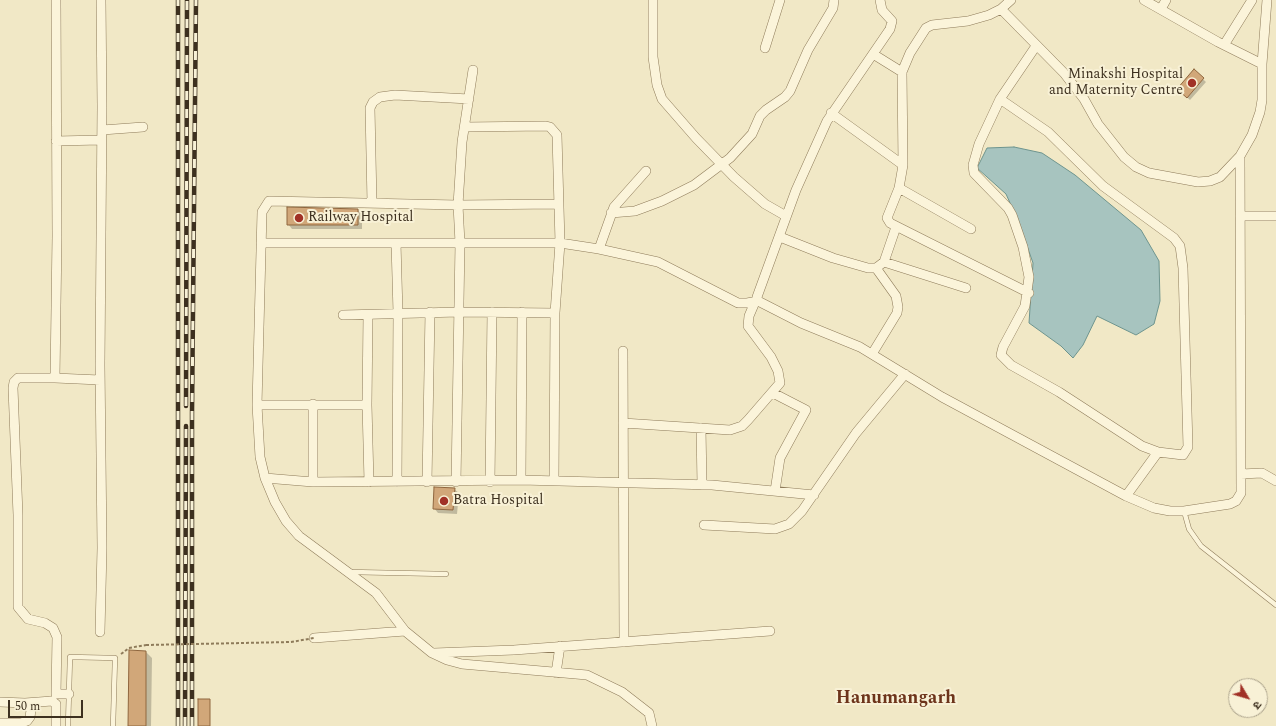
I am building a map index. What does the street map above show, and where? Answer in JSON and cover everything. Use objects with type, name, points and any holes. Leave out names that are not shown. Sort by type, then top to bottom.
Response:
[{"type":"street","points":[[55,378],[57,236],[56,0]]},
{"type":"street","points":[[100,632],[102,519],[100,380],[102,130],[101,0]]},
{"type":"street","points":[[653,0],[653,57],[658,91],[662,98],[687,128],[734,177],[765,204],[786,216]]},
{"type":"street","points":[[765,48],[780,0]]},
{"type":"street","points":[[611,213],[629,212],[648,207],[694,185],[722,165],[747,141],[760,116],[766,110],[786,97],[808,50],[833,8],[834,0]]},
{"type":"street","points":[[623,423],[701,428],[736,428],[748,420],[773,393],[780,383],[778,371],[766,349],[751,330],[747,322],[756,302],[796,190],[831,113],[873,54],[891,24],[892,21],[882,10],[880,0]]},
{"type":"street","points":[[1011,0],[1001,9],[989,15],[968,21],[932,25],[926,28],[910,53],[902,72],[902,165],[899,188],[887,218],[896,226],[1029,293]]},
{"type":"street","points":[[1144,0],[1224,45],[1262,64]]},
{"type":"street","points":[[1161,9],[1166,0]]},
{"type":"street","points":[[1224,45],[1252,0]]},
{"type":"street","points":[[1001,9],[1064,73],[1084,99],[1098,124],[1113,144],[1136,167],[1162,177],[1198,182],[1210,181],[1220,177],[1240,156],[1252,135],[1260,112],[1262,100],[1262,64],[1267,0]]},
{"type":"street","points":[[1000,100],[1048,132],[1103,186],[1174,238],[1180,246],[1183,268],[1188,447],[1183,455],[1158,452],[1142,446],[1074,401],[1005,361],[1001,356],[1003,348],[1020,318],[1029,293],[1027,261],[1012,215],[1008,208],[974,173],[973,165],[979,144],[1000,100],[1036,46]]},
{"type":"street","points":[[873,54],[902,72]]},
{"type":"street","points":[[456,482],[460,242],[458,205],[465,127],[473,70]]},
{"type":"street","points":[[372,204],[370,108],[373,102],[380,97],[395,95],[469,99]]},
{"type":"street","points":[[831,113],[902,165]]},
{"type":"street","points":[[465,127],[538,125],[550,127],[557,135],[560,243],[555,313],[554,481]]},
{"type":"street","points":[[102,130],[143,127]]},
{"type":"street","points":[[56,141],[101,140]]},
{"type":"street","points":[[261,244],[460,242],[560,243],[599,249],[658,262],[738,303],[756,302],[801,323],[850,342],[942,397],[1126,496],[1154,508],[1170,511],[1184,510],[1230,504],[1236,501],[1241,493],[1240,156]]},
{"type":"street","points":[[599,249],[611,213],[620,200],[646,172]]},
{"type":"street","points":[[899,188],[971,229]]},
{"type":"street","points":[[558,204],[458,205],[270,201],[262,212],[257,405],[260,457],[265,478],[286,521],[299,536],[376,593],[405,631],[432,653],[447,660],[462,664],[587,675],[622,692],[649,713],[652,726]]},
{"type":"street","points":[[1240,216],[1276,216]]},
{"type":"street","points":[[780,237],[833,258],[868,268],[876,268],[884,262],[896,226]]},
{"type":"street","points":[[396,243],[398,313],[397,482]]},
{"type":"street","points":[[884,262],[966,288]]},
{"type":"street","points":[[872,354],[897,313],[898,307],[896,296],[876,268]]},
{"type":"street","points":[[343,315],[430,312],[555,313]]},
{"type":"street","points":[[427,482],[430,312]]},
{"type":"street","points":[[490,482],[492,312]]},
{"type":"street","points":[[521,480],[522,312]]},
{"type":"street","points":[[368,315],[367,405],[369,482]]},
{"type":"street","points":[[623,351],[624,642]]},
{"type":"street","points":[[704,525],[775,529],[782,527],[795,519],[814,495],[856,433],[905,374]]},
{"type":"street","points":[[69,694],[56,694],[57,637],[53,628],[45,623],[28,619],[18,607],[18,515],[12,388],[14,382],[18,378],[100,380]]},
{"type":"street","points":[[773,393],[806,410],[780,458],[774,491]]},
{"type":"street","points":[[313,404],[313,482]]},
{"type":"street","points":[[257,405],[367,405]]},
{"type":"street","points":[[701,428],[702,485]]},
{"type":"street","points":[[1126,496],[1158,452]]},
{"type":"street","points":[[1241,474],[1262,473],[1276,481]]},
{"type":"street","points":[[265,478],[313,482],[490,482],[521,480],[702,485],[814,495]]},
{"type":"street","points":[[314,638],[405,631]]},
{"type":"street","points":[[432,653],[624,642],[770,631]]},
{"type":"street","points":[[556,672],[560,646]]},
{"type":"street","points":[[0,702],[25,703],[52,701],[56,704],[56,726]]},
{"type":"street","points":[[0,723],[32,722],[31,710],[25,703]]},
{"type":"lane","points":[[1184,510],[1189,530],[1201,546],[1276,605]]},
{"type":"lane","points":[[348,572],[446,574]]},
{"type":"lane","points":[[68,726],[70,657],[115,658],[113,726]]},
{"type":"path","points":[[115,658],[129,648],[146,646],[291,642],[314,638]]},
{"type":"water","points":[[1014,147],[1042,153],[1075,175],[1141,230],[1159,261],[1160,301],[1154,324],[1136,335],[1097,316],[1083,345],[1073,358],[1061,346],[1029,323],[1033,263],[1019,223],[1006,194],[977,168],[987,148]]},
{"type":"building","points":[[1194,69],[1204,78],[1187,98],[1177,89]]},
{"type":"building","points":[[287,207],[358,209],[358,225],[287,225]]},
{"type":"building","points":[[434,487],[455,488],[453,510],[433,509]]},
{"type":"building","points":[[129,650],[146,651],[146,726],[128,726]]},
{"type":"building","points":[[198,699],[210,699],[210,726],[198,726]]},
{"type":"railway","points":[[178,0],[178,726]]},
{"type":"railway","points":[[186,406],[187,0]]},
{"type":"railway","points":[[192,726],[192,413],[196,0]]},
{"type":"railway","points":[[185,726],[186,426]]},
{"type":"place","name":"Minakshi Hospital and Maternity Centre","points":[[1192,83]]},
{"type":"place","name":"Railway Hospital","points":[[299,218]]},
{"type":"place","name":"Batra Hospital","points":[[444,501]]},
{"type":"district","name":"Hanumangarh","points":[[896,699]]}]
